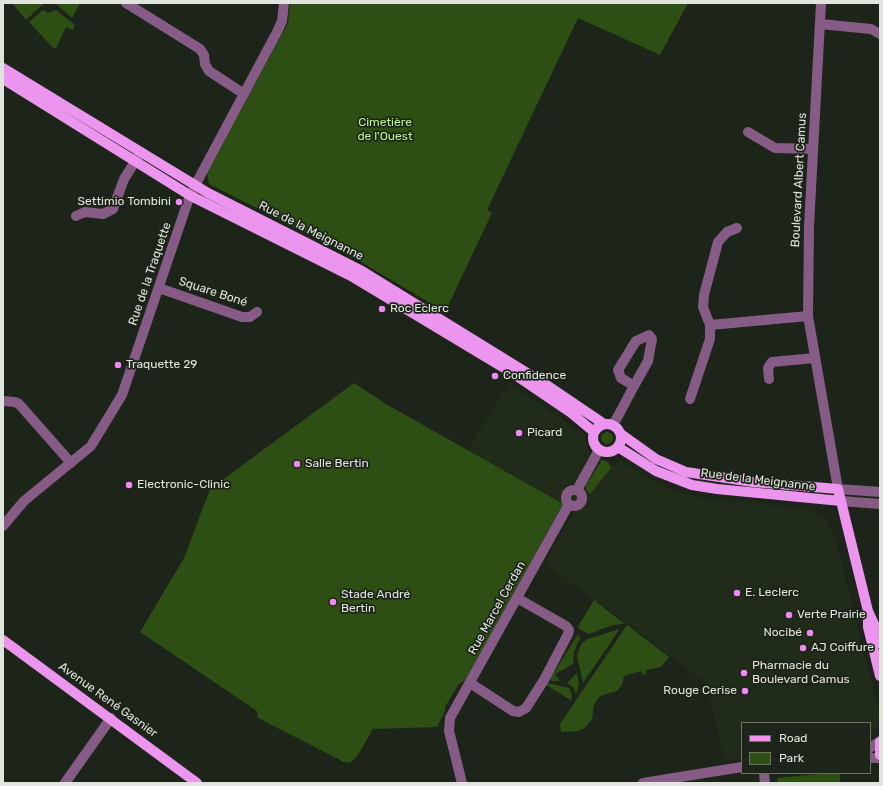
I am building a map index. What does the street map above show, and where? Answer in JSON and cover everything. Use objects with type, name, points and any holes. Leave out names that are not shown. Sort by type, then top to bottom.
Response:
[{"type":"main road","name":"Rue de la Meignanne","points":[[3,68],[138,156],[191,196],[351,276],[514,374],[570,412],[594,432]]},
{"type":"main road","name":"Rue de la Meignanne","points":[[3,79],[138,156],[362,272],[608,424]]},
{"type":"main road","points":[[608,424],[617,428],[621,434],[621,442],[618,447],[609,452],[599,450],[593,442],[594,432],[598,427],[608,424]]},
{"type":"main road","name":"Rue de la Meignanne","points":[[621,434],[656,459],[686,472],[753,482],[838,489]]},
{"type":"main road","name":"Rue de la Meignanne","points":[[618,447],[656,471],[692,485],[717,489],[841,501]]},
{"type":"main road","name":"Boulevard Albert Camus","points":[[838,489],[868,611],[875,626],[880,643]]},
{"type":"main road","name":"Boulevard Albert Camus","points":[[868,611],[868,627],[880,676]]},
{"type":"main road","name":"Avenue René Gasnier","points":[[3,640],[111,718],[196,783]]},
{"type":"main road","points":[[880,741],[880,755]]},
{"type":"street","points":[[126,3],[200,49],[204,55],[205,64],[208,71],[244,94]]},
{"type":"street","name":"Rue de la Traquette","points":[[3,526],[24,501],[90,446],[122,395],[195,186],[282,21],[284,3]]},
{"type":"street","name":"Boulevard Albert Camus","points":[[821,3],[809,226],[808,316],[838,489]]},
{"type":"street","points":[[820,24],[871,29],[880,34]]},
{"type":"street","points":[[748,132],[776,148],[814,149]]},
{"type":"street","points":[[76,216],[86,212],[103,214],[113,209],[124,179],[138,156]]},
{"type":"street","points":[[690,399],[710,339],[710,325],[704,308],[704,295],[718,242],[727,232],[737,228]]},
{"type":"street","name":"Square Boné","points":[[159,288],[242,318],[250,317],[257,312]]},
{"type":"street","points":[[710,325],[808,316]]},
{"type":"street","points":[[608,424],[634,386],[650,354],[652,339],[648,336],[636,340],[618,370],[621,378],[634,386]]},
{"type":"street","points":[[769,379],[768,368],[772,362],[815,358]]},
{"type":"street","points":[[3,401],[15,402],[19,404],[71,463]]},
{"type":"street","name":"Rue Marcel Cerdan","points":[[462,783],[449,726],[450,718],[569,504],[577,506],[582,501],[581,494],[577,490],[599,450]]},
{"type":"street","name":"Rue de la Meignanne","points":[[838,489],[880,492]]},
{"type":"street","name":"Rue de la Meignanne","points":[[841,501],[880,504]]},
{"type":"street","points":[[470,683],[513,711],[519,712],[526,708],[544,680],[569,630],[566,626],[517,598]]},
{"type":"street","points":[[65,783],[111,718]]},
{"type":"street","points":[[871,747],[880,741]]},
{"type":"street","points":[[643,783],[741,767]]},
{"type":"shaded area","points":[[509,383],[585,435],[590,454],[612,464],[622,462],[661,485],[702,498],[809,509],[825,519],[830,524],[835,537],[880,715],[879,724],[871,737],[871,722],[741,722],[741,759],[724,761],[707,684],[545,563],[574,511],[467,450]]},
{"type":"green space","points":[[12,3],[42,3],[42,5],[26,20]]},
{"type":"green space","points":[[55,3],[80,3],[72,18]]},
{"type":"green space","name":"Cimetière de l'Ouest","points":[[290,3],[688,3],[660,55],[578,18],[487,210],[492,213],[445,312],[346,253],[209,184],[207,174],[288,23]]},
{"type":"green space","points":[[43,10],[48,13],[56,10],[75,25],[73,30],[66,27],[56,48],[53,48],[29,22]]},
{"type":"green space","name":"Stade André Bertin","points":[[354,383],[386,404],[563,504],[466,679],[458,685],[445,707],[445,711],[437,727],[373,729],[358,755],[350,763],[344,762],[258,718],[257,711],[140,632],[184,558],[210,489]]},
{"type":"green space","points":[[607,432],[611,434],[613,438],[611,442],[607,444],[603,442],[601,438],[603,434]]},
{"type":"green space","points":[[602,460],[608,462],[611,468],[590,494],[586,490],[586,485]]},
{"type":"green space","points":[[594,600],[624,624],[613,625],[589,634],[581,630],[578,627]]},
{"type":"green space","points":[[627,625],[669,657],[661,667],[646,670],[646,674],[642,675],[641,671],[624,676],[622,685],[617,691],[600,696],[594,704],[592,719],[586,727],[578,731],[561,732],[560,724]]},
{"type":"green space","points":[[619,629],[583,683],[577,656],[581,644],[588,639]]},
{"type":"green space","points":[[578,634],[580,638],[574,652],[573,664],[555,674],[560,681],[552,681],[550,679]]},
{"type":"green space","points":[[577,673],[579,684],[576,694],[573,687],[567,683]]},
{"type":"green space","points":[[547,683],[569,688],[572,695],[571,700],[546,685]]},
{"type":"green space","points":[[819,774],[840,774],[840,783],[777,783],[778,778]]},
{"type":"place","name":"Settimio Tombini","points":[[179,202]]},
{"type":"place","name":"Roc Eclerc","points":[[382,309]]},
{"type":"place","name":"Traquette 29","points":[[118,365]]},
{"type":"place","name":"Confidence","points":[[495,376]]},
{"type":"place","name":"Picard","points":[[519,433]]},
{"type":"place","name":"Salle Bertin","points":[[297,464]]},
{"type":"place","name":"Electronic-Clinic","points":[[129,485]]},
{"type":"place","name":"E. Leclerc","points":[[737,593]]},
{"type":"place","name":"Stade André Bertin","points":[[333,602]]},
{"type":"place","name":"Verte Prairie","points":[[789,615]]},
{"type":"place","name":"Nocibé","points":[[810,633]]},
{"type":"place","name":"AJ Coiffure","points":[[803,648]]},
{"type":"place","name":"Pharmacie du Boulevard Camus","points":[[744,673]]},
{"type":"place","name":"Rouge Cerise","points":[[745,691]]}]
